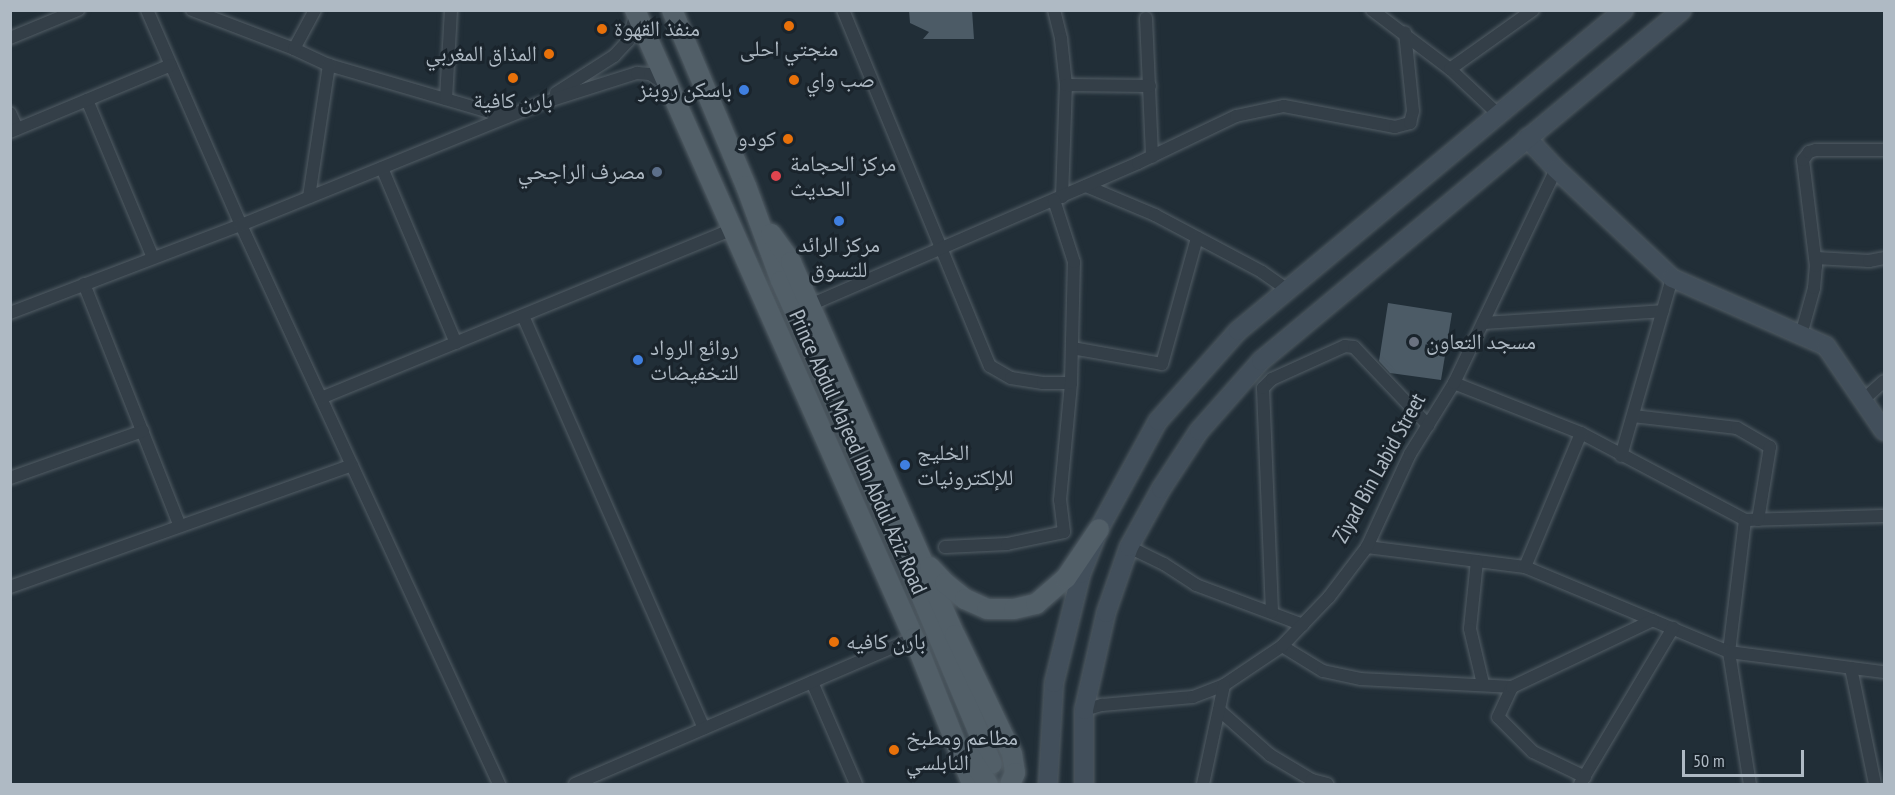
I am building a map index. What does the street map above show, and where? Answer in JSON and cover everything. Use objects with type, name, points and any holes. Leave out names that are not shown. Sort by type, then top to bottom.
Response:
[{"type":"main road","name":"Prince Abdul Majeed Ibn Abdul Aziz Road","points":[[672,10],[781,281],[912,574],[992,764]]},
{"type":"main road","points":[[921,557],[945,583],[965,599],[987,609],[1014,609],[1036,604],[1066,578],[1099,529],[1158,421],[1238,331],[1624,10]]},
{"type":"main road","points":[[1084,784],[1084,710],[1106,613],[1129,547],[1161,489],[1199,431],[1261,361],[1682,10]]},
{"type":"main road","name":"Prince Abdul Majeed Ibn Abdul Aziz Road","points":[[635,11],[914,638],[972,784]]},
{"type":"main road","points":[[1527,138],[1556,169],[1672,278],[1826,345],[1884,430]]},
{"type":"main road","points":[[754,210],[791,262],[921,557],[1012,754],[1015,773],[1010,784]]},
{"type":"main road","points":[[1048,784],[1054,683],[1081,574],[1099,529]]},
{"type":"main road","points":[[946,720],[988,784]]},
{"type":"street","points":[[10,38],[78,10]]},
{"type":"street","points":[[147,10],[241,225],[499,784]]},
{"type":"street","points":[[294,48],[315,10]]},
{"type":"street","points":[[446,99],[451,10]]},
{"type":"street","points":[[843,10],[990,366],[1011,378],[1043,383],[1071,383]]},
{"type":"street","points":[[945,547],[1007,544],[1064,532],[1059,500],[1071,383],[1074,262],[1058,198],[1066,86],[1063,48],[1054,10]]},
{"type":"street","points":[[1372,10],[1450,69],[1499,115]]},
{"type":"street","points":[[1450,69],[1533,10]]},
{"type":"street","points":[[539,104],[614,56],[628,41],[635,11]]},
{"type":"street","points":[[198,12],[294,48],[329,65],[507,117]]},
{"type":"street","points":[[1146,18],[1152,157]]},
{"type":"street","points":[[810,305],[1152,157],[1236,116],[1284,106],[1395,127],[1410,123],[1413,111],[1404,32]]},
{"type":"street","points":[[10,113],[14,130],[171,65]]},
{"type":"street","points":[[309,197],[329,65]]},
{"type":"street","points":[[10,313],[241,225],[539,104],[637,73],[650,74],[669,86]]},
{"type":"street","points":[[1066,86],[1150,86]]},
{"type":"street","points":[[87,100],[153,258]]},
{"type":"street","points":[[1801,334],[1814,288],[1816,258],[1803,160],[1805,155],[1816,150],[1884,150]]},
{"type":"street","points":[[382,168],[456,343]]},
{"type":"street","name":"Ziyad Bin Labid Street","points":[[1084,710],[1102,705],[1192,697],[1224,685],[1282,646],[1329,597],[1367,547],[1410,454],[1455,383],[1556,169]]},
{"type":"street","points":[[1086,186],[1155,216],[1262,272],[1288,290]]},
{"type":"street","points":[[321,398],[733,230]]},
{"type":"street","points":[[1072,348],[1162,364],[1197,238]]},
{"type":"street","points":[[1816,258],[1869,261],[1884,258]]},
{"type":"street","points":[[1621,456],[1672,278]]},
{"type":"street","points":[[84,284],[180,526]]},
{"type":"street","points":[[1483,324],[1663,311]]},
{"type":"street","points":[[523,316],[704,729]]},
{"type":"street","points":[[1272,612],[1263,388],[1272,379],[1345,346],[1354,347],[1428,425]]},
{"type":"street","points":[[1863,400],[1884,381]]},
{"type":"street","points":[[1455,383],[1581,433],[1621,456],[1752,520],[1884,516]]},
{"type":"street","points":[[1633,416],[1737,428],[1770,447],[1752,520],[1729,652],[1750,784]]},
{"type":"street","points":[[10,478],[143,431]]},
{"type":"street","points":[[1525,567],[1581,433]]},
{"type":"street","points":[[10,587],[352,465]]},
{"type":"street","points":[[1129,547],[1164,564],[1196,585],[1303,625]]},
{"type":"street","points":[[1367,547],[1525,567],[1729,652],[1884,672]]},
{"type":"street","points":[[1477,561],[1470,629],[1483,684]]},
{"type":"street","points":[[1282,646],[1323,671],[1361,679],[1512,687],[1653,620]]},
{"type":"street","points":[[1512,687],[1498,717],[1533,752],[1583,781],[1673,628]]},
{"type":"street","points":[[575,784],[588,782],[914,638]]},
{"type":"street","points":[[1851,668],[1875,784]]},
{"type":"street","points":[[812,682],[856,784]]},
{"type":"street","points":[[1203,784],[1224,685]]},
{"type":"street","points":[[1219,710],[1270,755],[1312,780],[1327,784]]},
{"type":"building","points":[[909,10],[972,10],[974,39],[923,39],[929,32],[910,23]]},
{"type":"building","name":"مسجد التعاون","points":[[1388,303],[1452,313],[1441,380],[1390,373],[1379,361]]},
{"type":"tunnel","points":[[992,764],[1001,784]]},
{"type":"place","name":"منجتي احلى","points":[[789,26]]},
{"type":"place","name":"منفذ القهوة","points":[[602,29]]},
{"type":"place","name":"المذاق المغربي","points":[[549,54]]},
{"type":"place","name":"بارن كافية","points":[[513,78]]},
{"type":"place","name":"صب واي","points":[[794,80]]},
{"type":"place","name":"باسكن روبنز","points":[[744,90]]},
{"type":"place","name":"كودو","points":[[788,139]]},
{"type":"place","name":"مصرف الراجحي","points":[[657,172]]},
{"type":"place","name":"مركز الحجامة الحديث","points":[[776,176]]},
{"type":"place","name":"مركز الرائد للتسوق","points":[[839,221]]},
{"type":"place","name":"مسجد التعاون","points":[[1414,342]]},
{"type":"place","name":"روائع الرواد للتخفيضات","points":[[638,360]]},
{"type":"place","name":"الخليج للإلكترونيات","points":[[905,465]]},
{"type":"place","name":"بارن كافيه","points":[[834,642]]},
{"type":"place","name":"مطاعم ومطبخ النابلسي","points":[[894,750]]}]
